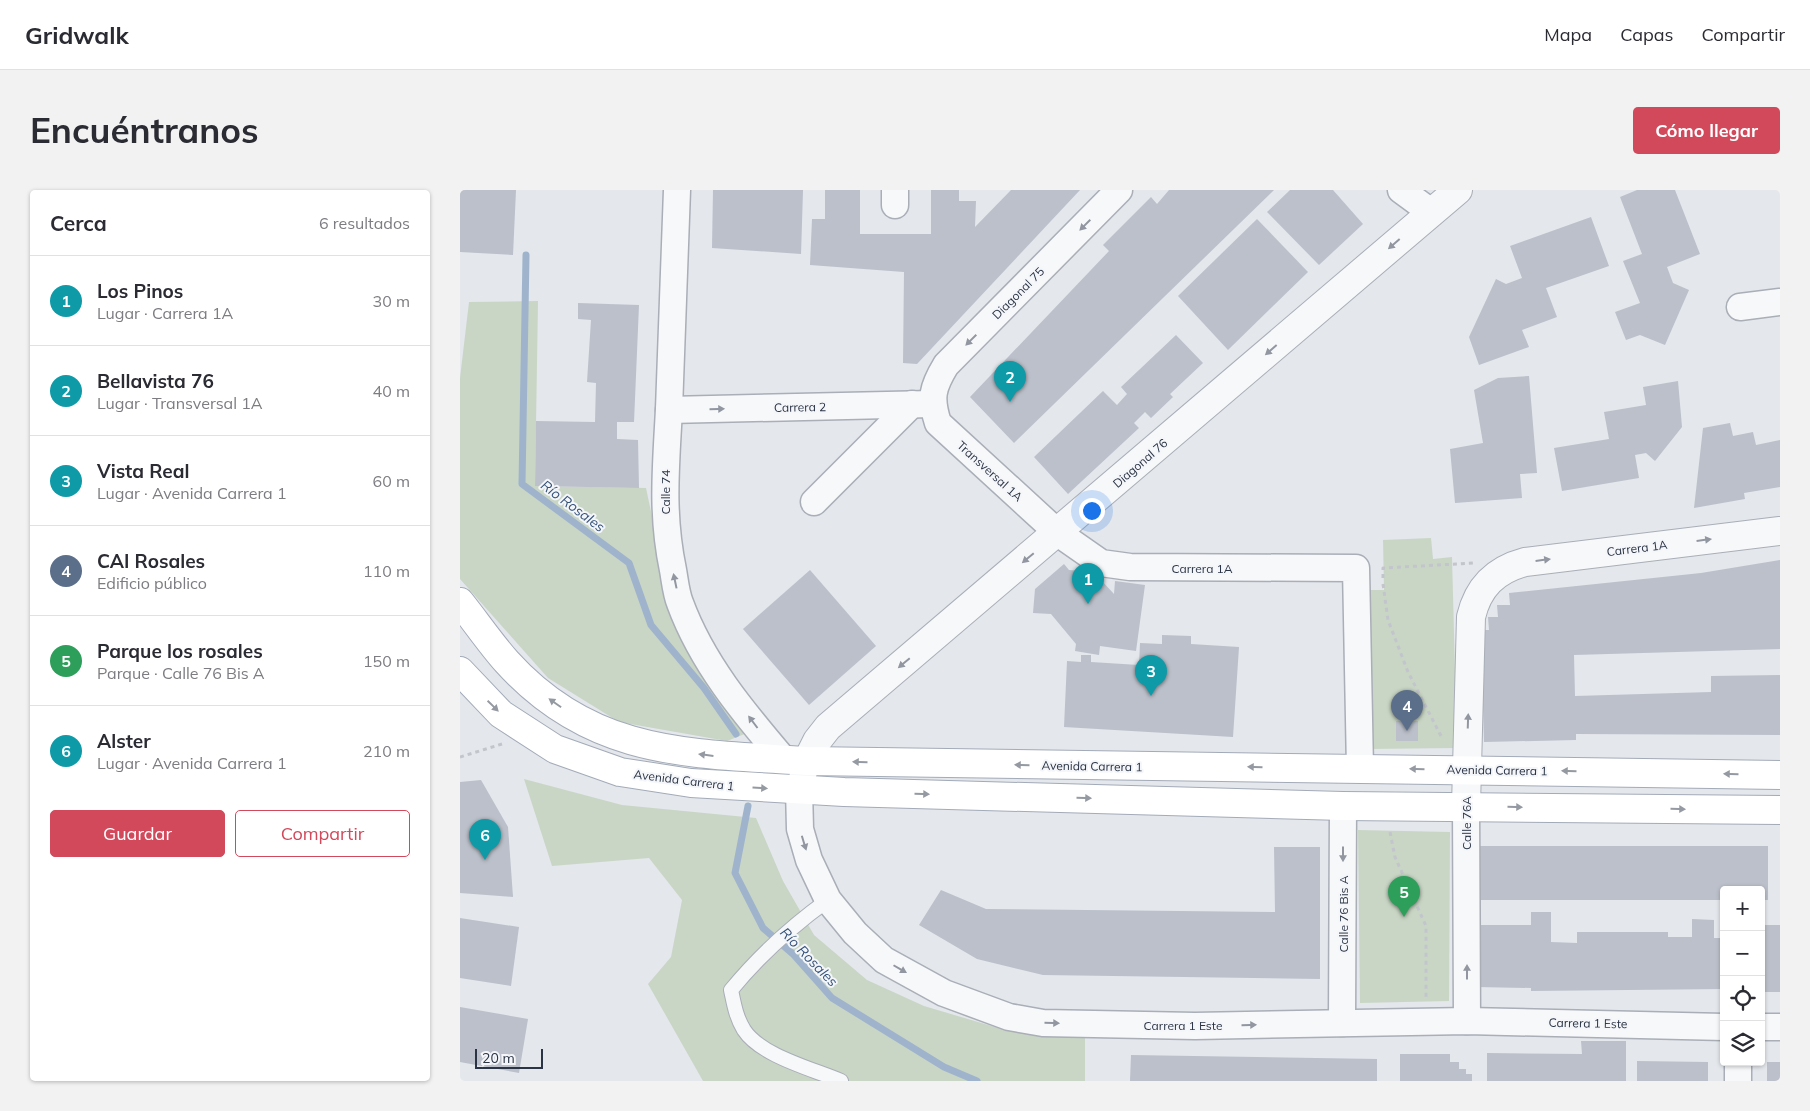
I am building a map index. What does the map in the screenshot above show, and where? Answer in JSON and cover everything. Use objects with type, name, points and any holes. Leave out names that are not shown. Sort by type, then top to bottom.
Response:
[{"type":"main road","name":"Avenida Carrera 1","points":[[460,602],[507,662],[538,691],[579,719],[601,729],[636,743],[668,750],[715,756],[796,760],[1780,775]]},
{"type":"main road","name":"Avenida Carrera 1","points":[[460,671],[501,714],[555,749],[587,762],[654,779],[799,790],[1343,806],[1780,810]]},
{"type":"street","name":"Calle 74","points":[[677,190],[669,410],[664,474],[665,518],[679,602],[698,646],[710,666],[796,760]]},
{"type":"street","name":"Diagonal 75","points":[[922,404],[946,365],[1119,190]]},
{"type":"street","points":[[1401,190],[1431,212]]},
{"type":"street","name":"Diagonal 76","points":[[796,760],[818,741],[828,728],[1458,190]]},
{"type":"street","points":[[1740,307],[1780,302]]},
{"type":"street","name":"Carrera 2","points":[[669,410],[922,404]]},
{"type":"street","points":[[814,502],[922,404]]},
{"type":"street","name":"Transversal 1A","points":[[922,404],[938,423],[1058,533]]},
{"type":"street","name":"Carrera 1A","points":[[1497,573],[1525,562],[1780,531]]},
{"type":"street","name":"Carrera 1A","points":[[1058,533],[1101,562],[1130,567],[1356,568],[1360,769]]},
{"type":"street","name":"Calle 76A","points":[[1467,1021],[1466,770],[1471,617],[1479,592],[1497,573]]},
{"type":"street","name":"Carrera 1 Este","points":[[796,760],[800,829],[809,860],[828,900],[855,933],[884,960],[944,993],[1009,1018],[1043,1023],[1195,1026],[1467,1021],[1720,1027]]},
{"type":"street","name":"Calle 76 Bis A","points":[[1342,1023],[1343,806]]},
{"type":"street","points":[[1765,1027],[1780,1027]]},
{"type":"street","points":[[1738,1066],[1738,1081]]},
{"type":"lane","points":[[828,900],[803,918],[749,968],[731,990],[735,1011],[744,1031],[768,1051],[842,1081]]},
{"type":"path","points":[[1443,741],[1408,672],[1388,620],[1382,583],[1383,568],[1468,562],[1485,566],[1497,573]]},
{"type":"path","points":[[460,757],[509,742]]},
{"type":"path","points":[[1389,825],[1395,858],[1426,926],[1426,1021]]},
{"type":"green space","points":[[538,301],[535,486],[646,488],[661,559],[752,731],[727,741],[619,722],[548,678],[460,579],[460,378],[469,302]]},
{"type":"green space","points":[[1431,538],[1433,559],[1452,557],[1457,748],[1367,749],[1365,590],[1384,590],[1383,540]]},
{"type":"green space","points":[[524,779],[622,805],[756,818],[783,881],[814,935],[867,980],[924,1006],[1005,1030],[1085,1037],[1085,1081],[703,1081],[648,984],[671,957],[682,900],[649,858],[552,866]]},
{"type":"green space","points":[[1358,830],[1450,832],[1449,1001],[1360,1003]]},
{"type":"building","points":[[460,190],[516,190],[513,255],[460,252]]},
{"type":"building","points":[[713,190],[803,190],[801,254],[712,248]]},
{"type":"building","points":[[825,190],[860,190],[860,234],[931,234],[931,190],[959,190],[959,201],[976,201],[975,227],[1011,190],[1080,190],[917,364],[903,363],[904,272],[810,265],[812,219],[825,219]]},
{"type":"building","points":[[1169,190],[1274,190],[1014,443],[970,397],[1109,251],[1103,245],[1151,197],[1157,204]]},
{"type":"building","points":[[1290,190],[1333,190],[1363,224],[1319,265],[1267,212]]},
{"type":"building","points":[[1637,190],[1675,190],[1700,254],[1667,267],[1673,283],[1689,290],[1665,345],[1640,335],[1626,340],[1615,312],[1640,303],[1623,261],[1642,254],[1620,197]]},
{"type":"building","points":[[1591,217],[1609,266],[1546,288],[1557,317],[1522,330],[1529,347],[1479,365],[1469,337],[1496,279],[1506,284],[1522,278],[1510,246]]},
{"type":"building","points":[[1257,219],[1308,272],[1228,350],[1178,296]]},
{"type":"building","points":[[578,303],[639,305],[634,422],[617,422],[617,439],[638,440],[639,488],[535,486],[536,421],[595,422],[596,383],[587,382],[591,320],[578,319]]},
{"type":"building","points":[[1176,335],[1203,363],[1170,394],[1173,397],[1151,418],[1145,412],[1134,423],[1139,428],[1068,494],[1034,457],[1103,391],[1117,405],[1127,394],[1121,387]]},
{"type":"building","points":[[1529,376],[1537,473],[1520,474],[1522,498],[1455,503],[1450,449],[1483,443],[1474,390],[1498,378]]},
{"type":"building","points":[[1678,381],[1682,427],[1655,461],[1646,453],[1635,455],[1639,478],[1562,491],[1554,448],[1609,439],[1604,412],[1646,405],[1643,387]]},
{"type":"building","points":[[1730,423],[1733,436],[1753,432],[1756,445],[1780,440],[1780,487],[1744,493],[1745,499],[1694,508],[1703,428]]},
{"type":"building","points":[[1780,560],[1780,649],[1574,655],[1575,696],[1711,692],[1711,676],[1780,675],[1780,735],[1576,734],[1576,740],[1484,742],[1481,630],[1489,630],[1488,617],[1498,617],[1497,605],[1510,605],[1509,593],[1701,573]]},
{"type":"building","points":[[1064,564],[1069,570],[1082,571],[1088,566],[1114,594],[1115,581],[1145,585],[1136,651],[1100,646],[1099,655],[1075,651],[1076,644],[1051,614],[1033,613],[1035,589]]},
{"type":"building","points":[[810,570],[876,646],[809,705],[743,629]]},
{"type":"building","points":[[1162,635],[1191,636],[1191,644],[1239,647],[1233,737],[1064,727],[1067,661],[1081,662],[1081,655],[1091,655],[1091,662],[1139,665],[1140,643],[1162,644]]},
{"type":"building","points":[[1396,721],[1418,721],[1418,741],[1396,741]]},
{"type":"building","points":[[481,780],[508,827],[513,897],[460,893],[460,782]]},
{"type":"building","points":[[1477,846],[1768,846],[1768,900],[1765,900],[1765,886],[1720,886],[1720,900],[1477,900]]},
{"type":"building","points":[[1274,847],[1320,847],[1320,979],[1043,975],[977,959],[919,925],[941,890],[986,909],[1275,912]]},
{"type":"building","points":[[1531,912],[1551,912],[1551,942],[1577,943],[1577,932],[1668,932],[1668,937],[1692,937],[1692,919],[1714,920],[1714,938],[1720,938],[1720,989],[1531,991],[1531,988],[1477,987],[1477,925],[1531,925]]},
{"type":"building","points":[[460,918],[519,927],[511,986],[460,978]]},
{"type":"building","points":[[1765,925],[1780,925],[1780,992],[1765,992]]},
{"type":"building","points":[[460,1007],[528,1019],[519,1073],[460,1062]]},
{"type":"building","points":[[1581,1041],[1626,1041],[1626,1081],[1487,1081],[1487,1053],[1582,1054]]},
{"type":"building","points":[[1400,1054],[1450,1054],[1450,1062],[1459,1062],[1459,1069],[1466,1069],[1466,1074],[1472,1074],[1472,1081],[1400,1081]]},
{"type":"building","points":[[1131,1055],[1377,1059],[1377,1081],[1130,1081]]},
{"type":"building","points":[[1637,1061],[1708,1062],[1708,1081],[1637,1081]]},
{"type":"building","points":[[1767,1062],[1780,1062],[1780,1081],[1767,1081]]},
{"type":"waterway","name":"Río Rosales","points":[[526,255],[522,484],[629,563],[651,625],[704,688],[736,734]]},
{"type":"waterway","name":"Río Rosales","points":[[748,806],[735,873],[763,928],[793,954],[832,998],[944,1067],[977,1081]]},
{"type":"place","name":"Bellavista 76","points":[[1010,402]]},
{"type":"place","name":"Los Pinos","points":[[1088,604]]},
{"type":"place","name":"Vista Real","points":[[1151,696]]},
{"type":"place","name":"CAI Rosales","points":[[1407,731]]},
{"type":"place","name":"Alster","points":[[485,860]]},
{"type":"place","name":"Parque los rosales","points":[[1404,917]]}]
